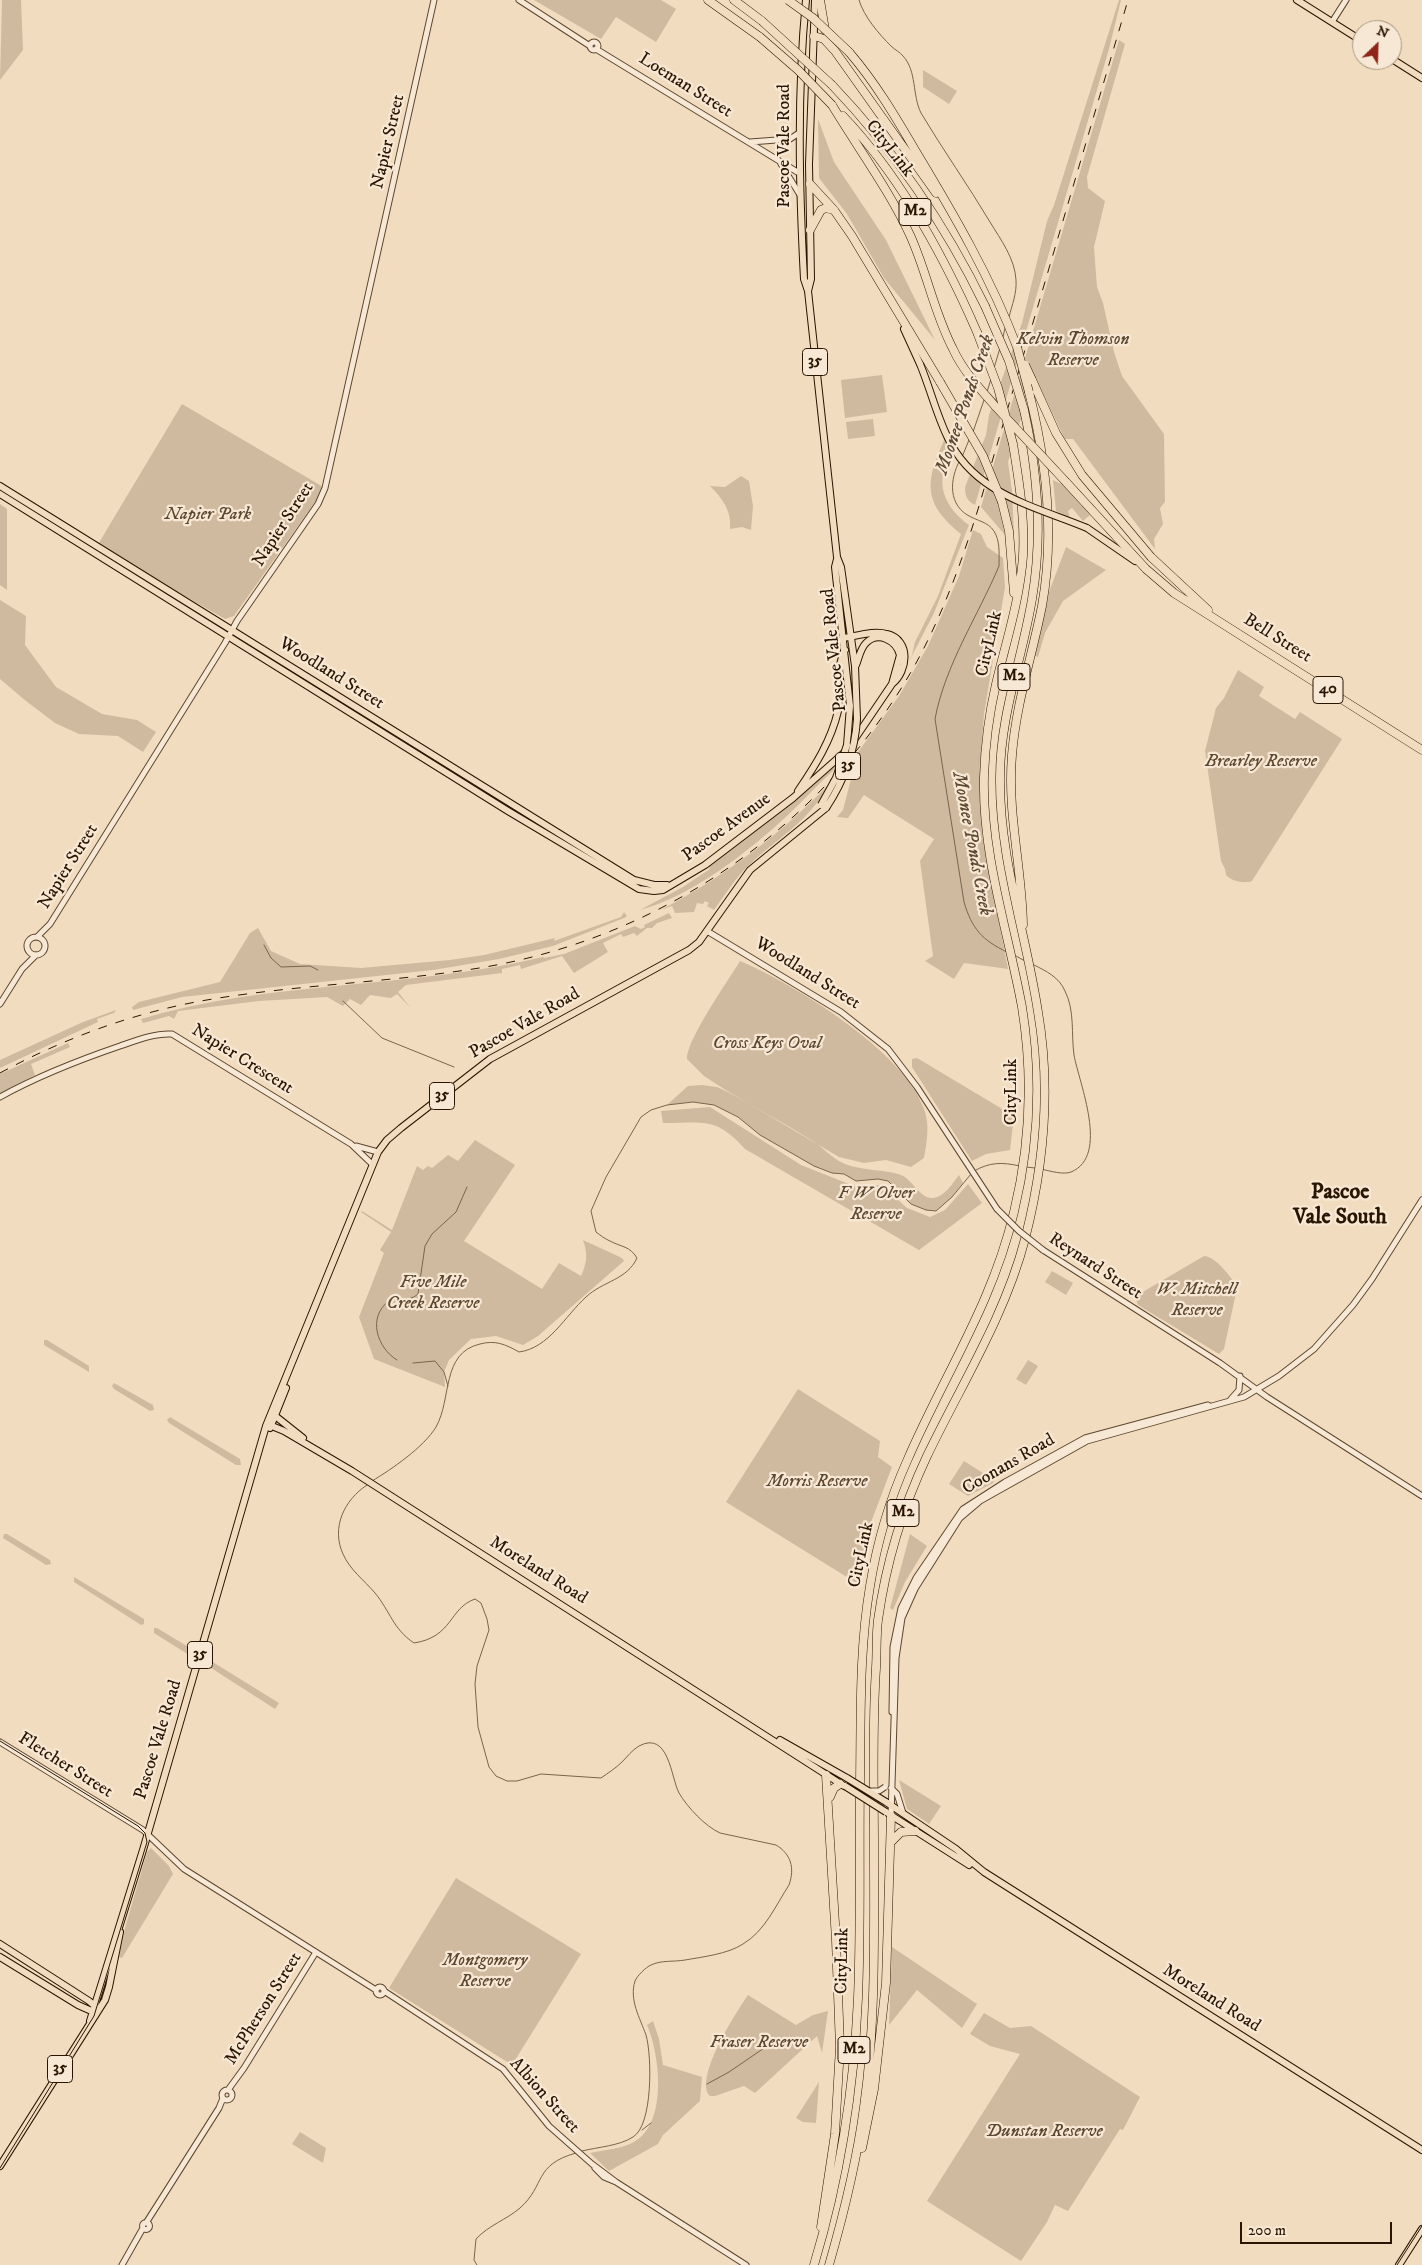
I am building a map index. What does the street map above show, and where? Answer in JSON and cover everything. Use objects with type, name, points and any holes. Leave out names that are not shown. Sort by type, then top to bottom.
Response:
[{"type":"highway","name":"CityLink","points":[[708,0],[760,37],[798,70],[867,144],[903,192],[945,264],[977,332],[998,388],[1013,444],[1021,495],[1023,555],[992,704],[984,778],[988,840],[1024,1028],[1028,1068],[1027,1125],[1024,1159],[1022,1175],[1002,1258],[981,1311],[904,1466],[886,1517],[870,1586],[859,1703],[858,2000],[851,2084],[845,2127],[828,2219],[814,2265]]},
{"type":"highway","name":"CityLink","points":[[734,0],[762,22],[832,85],[876,134],[914,184],[946,232],[985,306],[1008,362],[1024,410],[1034,460],[1038,496],[1037,556],[1030,609],[1005,716],[1000,772],[1000,806],[1006,860],[1032,981],[1045,1066],[1044,1125],[1032,1209],[1018,1264],[992,1325],[908,1498],[886,1569],[877,1627],[873,1719],[874,1914],[871,2043],[859,2140],[829,2265]]},
{"type":"highway","points":[[788,0],[813,18],[849,52],[886,102],[944,198],[991,288],[1017,347],[1029,392],[1046,475],[1049,535],[1044,593],[1018,708],[1012,757],[1012,811],[1023,897],[1024,945]]},
{"type":"highway","points":[[820,0],[824,26],[835,51]]},
{"type":"highway","points":[[814,36],[824,39],[835,51],[963,234]]},
{"type":"highway","name":"Bell Street","points":[[832,105],[895,206],[907,229],[920,260],[939,319],[960,364],[990,400],[1146,569],[1178,596],[1422,750]]},
{"type":"highway","points":[[810,184],[834,210],[887,294],[983,456],[1002,502],[1010,538],[1014,605]]},
{"type":"highway","points":[[810,230],[821,210],[834,210]]},
{"type":"highway","name":"Bell Street","points":[[1017,347],[1060,439],[1082,475],[1150,558],[1216,619]]},
{"type":"highway","points":[[817,2256],[835,2134],[840,2047],[826,1775]]},
{"type":"highway","points":[[829,1809],[832,1791],[845,1783]]},
{"type":"highway","points":[[843,2212],[864,2143],[874,2088],[886,1983],[891,1842],[888,1814]]},
{"type":"highway","points":[[891,1842],[900,1832],[916,1831]]},
{"type":"main road","name":"Pascoe Vale Road","points":[[806,0],[802,41],[799,133],[804,279],[808,290],[837,557],[836,567],[855,666],[853,718]]},
{"type":"main road","name":"Pascoe Vale Road","points":[[808,290],[812,280],[810,124],[815,0]]},
{"type":"main road","points":[[1297,0],[1352,34]]},
{"type":"main road","points":[[802,41],[814,36]]},
{"type":"main road","points":[[1402,65],[1422,78]]},
{"type":"main road","points":[[799,174],[810,184]]},
{"type":"main road","points":[[887,294],[920,364],[946,436],[961,461],[976,476],[1002,495],[1087,528],[1146,569]]},
{"type":"main road","name":"Woodland Street","points":[[0,486],[42,516],[646,887]]},
{"type":"main road","name":"Woodland Street","points":[[0,494],[42,516]]},
{"type":"main road","name":"Pascoe Avenue","points":[[848,637],[881,633],[890,634],[899,642],[904,654],[905,664],[897,680],[892,684]]},
{"type":"main road","name":"Pascoe Vale Road","points":[[0,2166],[90,2021],[94,2010],[105,2000],[110,1987],[122,1921],[260,1452],[292,1364],[378,1152],[387,1140],[401,1128],[490,1059],[689,950],[707,931],[750,870],[802,830],[814,818],[837,791],[848,765],[855,738],[845,650],[848,637]]},
{"type":"main road","name":"Pascoe Avenue","points":[[646,887],[662,886],[678,881],[718,855],[793,798],[828,769],[848,748],[879,706],[892,684],[900,655],[896,645],[887,639],[877,638],[868,642],[861,650],[855,666]]},
{"type":"main road","name":"Pascoe Avenue","points":[[793,798],[820,757],[833,728],[838,708],[841,656],[845,650]]},
{"type":"main road","name":"Moreland Road","points":[[273,1415],[322,1453]]},
{"type":"main road","name":"Moreland Road","points":[[269,1424],[352,1471],[845,1783],[888,1814],[984,1872],[1422,2150]]},
{"type":"main road","name":"Moreland Road","points":[[738,1716],[826,1775],[845,1783],[857,1784],[870,1791],[956,1849],[984,1872]]},
{"type":"main road","points":[[0,1944],[72,1989],[94,2010]]},
{"type":"main road","points":[[0,1957],[68,1999],[94,2010]]},
{"type":"main road","points":[[18,1968],[24,1959]]},
{"type":"main road","points":[[26,1973],[32,1964]]},
{"type":"main road","points":[[68,1999],[72,1989]]},
{"type":"main road","points":[[1399,2265],[1422,2229]]},
{"type":"street","name":"Napier Street","points":[[44,941],[50,924],[230,632],[318,504],[325,488],[434,0]]},
{"type":"street","name":"Loeman Street","points":[[519,0],[591,44],[596,42],[597,47],[606,53],[799,174]]},
{"type":"street","points":[[1332,22],[1346,0]]},
{"type":"street","points":[[750,142],[790,139],[799,133]]},
{"type":"street","points":[[779,161],[800,195]]},
{"type":"street","name":"Napier Street","points":[[37,937],[50,924]]},
{"type":"street","name":"Woodland Street","points":[[707,931],[840,1012],[888,1049]]},
{"type":"street","points":[[0,1004],[22,969],[44,950],[44,941],[37,937],[29,941],[22,969]]},
{"type":"street","points":[[28,951],[36,955]]},
{"type":"street","name":"Napier Crescent","points":[[0,1097],[40,1077],[96,1054],[152,1036],[172,1034],[351,1144],[372,1164]]},
{"type":"street","name":"Reynard Street","points":[[888,1049],[912,1079],[981,1188],[997,1209],[1019,1231],[1043,1250],[1240,1376],[1266,1397],[1422,1496]]},
{"type":"street","name":"Napier Crescent","points":[[351,1144],[378,1152]]},
{"type":"street","name":"Coonans Road","points":[[888,1814],[888,1803],[892,1788],[892,1667],[898,1621],[914,1583],[963,1509],[1006,1482],[1085,1438],[1168,1415],[1226,1402],[1258,1390],[1314,1349],[1353,1306],[1372,1280],[1422,1200]]},
{"type":"street","points":[[1226,1402],[1240,1390],[1240,1376]]},
{"type":"street","name":"Fletcher Street","points":[[0,1742],[147,1833],[184,1869],[316,1952]]},
{"type":"street","points":[[870,1791],[885,1787],[892,1779]]},
{"type":"street","points":[[892,1788],[897,1794],[903,1813]]},
{"type":"street","name":"Albion Street","points":[[316,1952],[377,1989],[382,1987],[383,1992],[504,2069],[511,2075],[542,2119],[601,2174],[746,2265]]},
{"type":"street","name":"McPherson Street","points":[[122,2265],[219,2108],[225,2099],[231,2098],[230,2092],[236,2081],[316,1952]]},
{"type":"green space","points":[[2,0],[21,0],[23,50],[0,80]]},
{"type":"green space","points":[[534,0],[661,0],[676,9],[656,42],[616,17],[601,39]]},
{"type":"green space","points":[[1119,0],[1121,0],[1109,49],[975,505],[967,498],[965,487],[986,435],[989,415],[1022,323],[1047,221],[1054,205]]},
{"type":"green space","name":"Kelvin Thomson Reserve","points":[[1119,40],[1125,44],[1087,177],[1088,188],[1105,201],[1094,247],[1097,287],[1103,303],[1114,352],[1122,376],[1164,434],[1165,502],[1160,508],[1163,524],[1154,539],[1155,549],[1073,439],[1065,439],[1034,375],[1008,462],[1012,491],[1014,536],[1004,502],[998,504],[1005,535],[981,507]]},
{"type":"green space","points":[[923,70],[957,91],[949,104],[923,87]]},
{"type":"green space","points":[[818,119],[834,162],[886,240],[935,340],[884,278],[847,214],[819,178]]},
{"type":"green space","points":[[882,375],[887,412],[845,418],[841,380]]},
{"type":"green space","name":"Napier Park","points":[[182,404],[325,488],[234,616],[225,619],[97,546]]},
{"type":"green space","points":[[873,419],[875,436],[848,439],[846,422]]},
{"type":"green space","points":[[945,438],[951,456],[943,475],[942,485],[944,494],[954,511],[969,525],[934,613],[901,677],[912,655],[915,642],[938,596],[961,534],[939,511],[933,501],[931,490],[934,466]]},
{"type":"green space","points":[[741,476],[749,481],[753,506],[751,530],[742,527],[730,529],[728,511],[710,486],[725,487]]},
{"type":"green space","points":[[1053,480],[1063,485],[1090,515],[1083,521],[1072,508],[1068,511],[1070,518],[1056,511]]},
{"type":"green space","points":[[0,504],[7,509],[7,590],[0,585]]},
{"type":"green space","points":[[973,530],[981,534],[987,547],[1003,558],[1005,587],[984,714],[980,768],[982,834],[1008,969],[964,963],[954,979],[925,961],[933,956],[920,861],[934,839],[864,795],[848,818],[837,817],[843,810],[858,752],[899,696],[928,646],[959,576]]},
{"type":"green space","points":[[1066,547],[1106,570],[1063,601],[1045,633],[1038,657],[1035,656],[1049,592]]},
{"type":"green space","points":[[0,600],[26,616],[25,645],[56,687],[102,714],[137,720],[156,732],[143,752],[118,736],[79,734],[55,723],[0,679]]},
{"type":"green space","name":"Brearley Reserve","points":[[1238,670],[1264,687],[1259,696],[1295,719],[1300,712],[1342,739],[1252,881],[1245,882],[1228,877],[1221,861],[1205,751],[1216,708],[1224,698]]},
{"type":"green space","points":[[839,762],[837,767],[788,815],[737,858],[699,884],[660,903],[640,910],[683,887],[710,869],[708,866],[790,804]]},
{"type":"green space","points":[[831,782],[804,818],[745,869],[714,910],[707,906],[709,903],[705,901],[703,904],[697,903],[694,912],[675,913],[672,906],[661,910],[708,883],[751,853],[792,819]]},
{"type":"green space","points":[[624,912],[627,916],[624,918],[553,946],[499,959],[433,970],[182,997],[133,1010],[132,1007],[139,1002],[220,982],[250,933],[258,928],[271,951],[300,964],[361,968],[450,960],[484,955],[555,938],[554,941],[621,917]]},
{"type":"green space","points":[[669,913],[672,918],[657,923],[652,928],[647,928],[637,936],[634,933],[623,937],[621,934],[603,943],[608,952],[574,973],[562,956],[521,969],[520,965],[502,969],[502,973],[406,985],[398,992],[410,1007],[397,994],[391,998],[370,995],[361,1005],[350,999],[343,1006],[327,997],[259,1001],[178,1011],[174,1019],[169,1016],[143,1023],[141,1019],[190,1006],[240,997],[443,975],[564,954],[635,926],[641,929],[645,927],[644,925]]},
{"type":"green space","name":"Cross Keys Oval","points":[[740,961],[789,986],[817,1003],[845,1022],[894,1065],[913,1087],[926,1115],[927,1139],[924,1158],[911,1167],[886,1160],[864,1163],[839,1157],[724,1089],[704,1076],[687,1059],[701,1024]]},
{"type":"green space","points":[[116,1010],[114,1013],[97,1019],[98,1022],[0,1068],[0,1060],[83,1022]]},
{"type":"green space","points":[[68,1043],[70,1047],[31,1064],[35,1075],[0,1093],[0,1074]]},
{"type":"green space","points":[[917,1058],[1014,1116],[1010,1150],[986,1154],[972,1161],[912,1067],[912,1059]]},
{"type":"green space","points":[[688,1086],[717,1087],[728,1092],[801,1134],[835,1159],[845,1164],[901,1175],[927,1197],[935,1198],[940,1196],[959,1175],[963,1183],[952,1197],[936,1211],[926,1210],[911,1204],[888,1181],[878,1179],[856,1181],[844,1174],[832,1173],[814,1166],[760,1135],[738,1117],[714,1105],[693,1102],[667,1105]]},
{"type":"green space","name":"F W Olver Reserve","points":[[710,1107],[801,1165],[854,1186],[882,1185],[907,1208],[930,1217],[945,1210],[968,1184],[982,1203],[919,1250],[745,1149],[735,1138],[717,1126],[699,1123],[663,1123],[661,1111]]},
{"type":"green space","name":"Five Mile Creek Reserve","points":[[475,1140],[515,1165],[464,1241],[542,1289],[559,1263],[581,1276],[586,1258],[583,1240],[622,1258],[624,1261],[538,1336],[523,1345],[496,1336],[471,1339],[449,1360],[444,1372],[445,1387],[374,1359],[359,1317],[384,1253],[380,1250],[391,1232],[361,1212],[392,1230],[417,1166],[423,1170],[428,1166],[432,1168],[448,1155],[458,1161]]},
{"type":"green space","name":"W. Mitchell Reserve","points":[[1204,1256],[1218,1263],[1237,1288],[1224,1349],[1219,1354],[1138,1305],[1136,1300],[1141,1293]]},
{"type":"green space","points":[[1052,1271],[1073,1283],[1066,1295],[1045,1282]]},
{"type":"green space","points":[[44,1340],[47,1340],[89,1366],[89,1372],[44,1345]]},
{"type":"green space","points":[[1028,1360],[1038,1366],[1026,1385],[1016,1379]]},
{"type":"green space","points":[[114,1383],[153,1405],[154,1410],[150,1411],[114,1389],[112,1386]]},
{"type":"green space","name":"Morris Reserve","points":[[798,1389],[880,1441],[878,1457],[892,1467],[870,1525],[858,1584],[726,1502]]},
{"type":"green space","points":[[170,1417],[240,1459],[241,1465],[236,1465],[169,1423],[167,1420]]},
{"type":"green space","points":[[964,1461],[994,1480],[993,1483],[968,1496],[949,1484]]},
{"type":"green space","points":[[4,1534],[50,1560],[51,1564],[46,1565],[3,1538]]},
{"type":"green space","points":[[910,1534],[927,1546],[905,1582],[893,1610],[890,1608]]},
{"type":"green space","points":[[74,1577],[144,1619],[144,1624],[141,1625],[74,1582]]},
{"type":"green space","points":[[154,1628],[192,1649],[192,1652],[189,1655],[154,1633]]},
{"type":"green space","points":[[211,1661],[279,1703],[275,1709],[208,1666],[208,1663]]},
{"type":"green space","points":[[899,1780],[941,1806],[929,1824],[907,1809]]},
{"type":"green space","points":[[151,1848],[169,1866],[173,1874],[122,1958],[119,1957],[125,1928],[147,1852]]},
{"type":"green space","name":"Montgomery Reserve","points":[[456,1878],[581,1954],[512,2065],[389,1988]]},
{"type":"green space","points":[[892,1947],[977,2004],[962,2028],[917,1990],[889,2025]]},
{"type":"green space","name":"Fraser Reserve","points":[[748,1995],[796,2025],[813,2015],[828,2011],[822,2053],[817,2036],[755,2093],[744,2086],[710,2096],[706,2087],[707,2075],[718,2045]]},
{"type":"green space","name":"Dunstan Reserve","points":[[984,2013],[1010,2028],[1031,2026],[1140,2097],[1123,2130],[1120,2129],[1068,2211],[1055,2205],[1047,2222],[1021,2261],[927,2201],[1020,2054],[990,2046],[970,2034]]},
{"type":"green space","points":[[653,2021],[659,2039],[663,2065],[702,2077],[700,2101],[663,2135],[658,2144],[609,2171],[590,2153],[618,2148],[634,2142],[645,2133],[652,2120],[656,2105],[658,2070],[652,2038],[647,2025]]},
{"type":"green space","points":[[819,2082],[816,2123],[803,2122],[796,2118]]},
{"type":"green space","points":[[300,2132],[326,2148],[323,2163],[292,2144]]},
{"type":"waterway","name":"Moonee Ponds Creek","points":[[859,0],[864,13],[872,25],[907,62],[921,113],[982,208],[1010,257],[1015,272],[1016,285],[1009,317]]},
{"type":"waterway","name":"Moonee Ponds Creek","points":[[1003,337],[1005,328]]},
{"type":"waterway","name":"Moonee Ponds Creek","points":[[994,368],[1000,348]]},
{"type":"waterway","name":"Moonee Ponds Creek","points":[[987,392],[991,379]]},
{"type":"waterway","name":"Moonee Ponds Creek","points":[[973,432],[984,400]]},
{"type":"waterway","name":"Moonee Ponds Creek","points":[[962,457],[969,440]]},
{"type":"waterway","name":"Moonee Ponds Creek","points":[[960,460],[954,476],[953,492],[955,499],[963,512],[985,523],[994,531],[998,542],[999,566],[946,679],[935,719],[964,902],[971,920],[979,933],[991,943],[1007,952]]},
{"type":"waterway","points":[[264,945],[271,958],[281,967],[310,966],[318,970]]},
{"type":"waterway","name":"Moonee Ponds Creek","points":[[1016,956],[1025,961]]},
{"type":"waterway","name":"Moonee Ponds Creek","points":[[1034,965],[1056,978],[1068,999],[1074,1055],[1086,1100],[1090,1135],[1089,1151],[1083,1164],[1068,1173],[1041,1169]]},
{"type":"waterway","points":[[343,1001],[382,1038],[454,1067]]},
{"type":"waterway","name":"Moonee Ponds Creek","points":[[372,1481],[407,1457],[431,1435],[441,1416],[453,1367],[459,1357],[468,1349],[490,1342],[504,1345],[519,1352],[530,1349],[548,1338],[586,1297],[621,1276],[633,1265],[637,1258],[631,1251],[596,1232],[591,1211],[606,1177],[641,1117],[651,1110],[667,1105],[693,1102],[714,1105],[738,1117],[760,1135],[814,1166],[832,1173],[844,1174],[856,1181],[878,1179],[888,1181],[911,1204],[926,1210],[936,1211],[952,1197],[971,1174]]},
{"type":"waterway","name":"Moonee Ponds Creek","points":[[974,1171],[996,1164],[1020,1166]]},
{"type":"waterway","name":"Moonee Ponds Creek","points":[[1026,1167],[1035,1168]]},
{"type":"waterway","points":[[397,1360],[384,1348],[380,1340],[377,1332],[378,1315],[389,1301],[407,1299],[418,1294],[425,1246],[432,1234],[456,1212],[467,1187]]},
{"type":"waterway","points":[[413,1363],[435,1361],[444,1372],[448,1386]]},
{"type":"waterway","name":"Moonee Ponds Creek","points":[[367,1485],[352,1498],[342,1515],[338,1534],[340,1544],[349,1565],[375,1593],[401,1632],[414,1643],[427,1640],[444,1629],[467,1603],[475,1599],[481,1603],[489,1630],[477,1666],[475,1684],[478,1727],[489,1767],[496,1776],[507,1781],[517,1781],[541,1774],[601,1778],[639,1746],[649,1743],[657,1744],[667,1758],[679,1793],[687,1805],[703,1821],[720,1833],[776,1845],[785,1853],[790,1862],[792,1873],[789,1885],[764,1925],[751,1939],[723,1953],[655,1963],[642,1972],[635,1981],[634,2002],[646,2035],[650,2073],[644,2119],[640,2130],[633,2137],[615,2144],[582,2151]]},
{"type":"waterway","points":[[707,2084],[729,2072],[773,2042]]},
{"type":"waterway","points":[[642,2130],[651,2123]]},
{"type":"waterway","name":"Moonee Ponds Creek","points":[[477,2265],[474,2260],[476,2239],[486,2230],[520,2208],[528,2200],[546,2170],[553,2163],[576,2153]]},
{"type":"tram line","points":[[0,1741],[138,1826],[145,1833],[147,1842],[94,2016],[0,2168]]},
{"type":"tram line","points":[[1397,2265],[1422,2226]]},
{"type":"railway","points":[[0,1073],[48,1049],[98,1029],[175,1006],[269,991],[439,974],[541,955],[607,932],[670,903],[729,867],[784,825],[834,777],[877,723],[915,665],[943,607],[959,567],[979,506],[1128,0]]},
{"type":"district","name":"Pascoe Vale South","points":[[1340,1206]]}]
